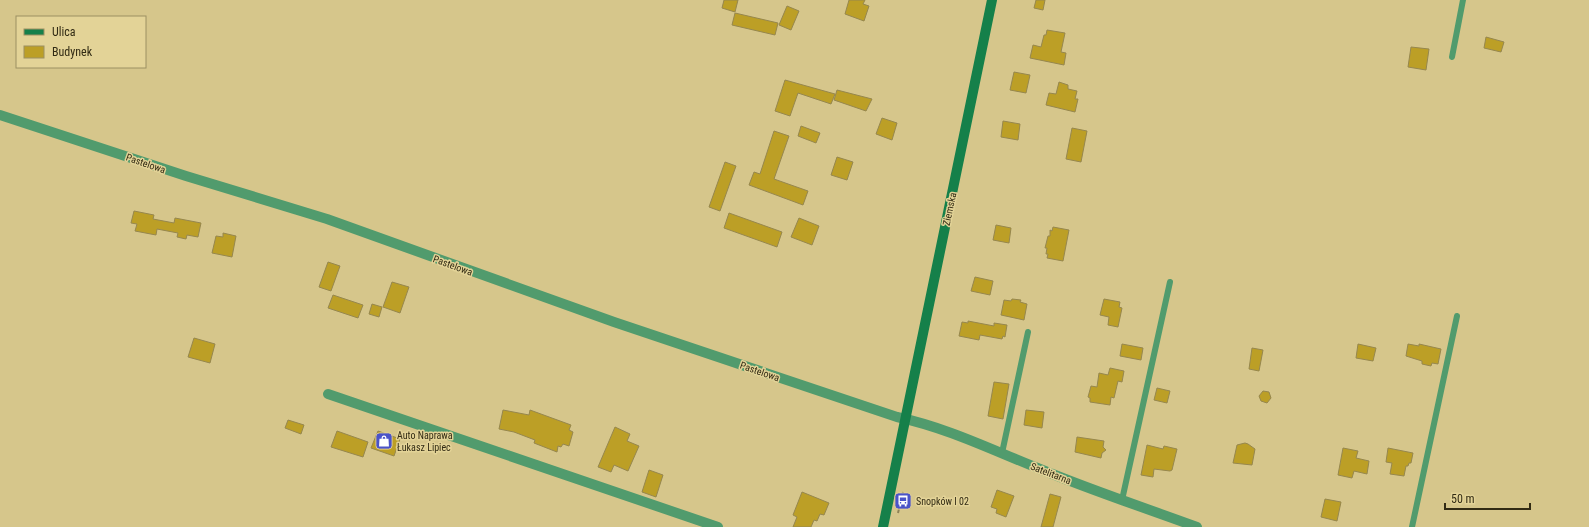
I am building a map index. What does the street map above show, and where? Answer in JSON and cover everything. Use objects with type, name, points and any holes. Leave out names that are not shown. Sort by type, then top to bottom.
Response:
[{"type":"street","name":"Ziemska","points":[[883,527],[992,0]]},
{"type":"street","name":"Pastelowa","points":[[0,115],[186,176],[327,219],[614,322],[906,419]]},
{"type":"street","points":[[328,394],[622,491],[718,527]]},
{"type":"street","name":"Satelitarna","points":[[906,419],[922,422],[1041,470],[1197,527]]},
{"type":"lane","points":[[1452,57],[1464,0]]},
{"type":"lane","points":[[1122,500],[1170,282]]},
{"type":"lane","points":[[1412,527],[1458,316]]},
{"type":"lane","points":[[1002,453],[1028,332]]},
{"type":"building","points":[[724,0],[738,0],[735,12],[722,8]]},
{"type":"building","points":[[849,0],[865,0],[863,4],[869,6],[864,21],[845,14]]},
{"type":"building","points":[[1036,0],[1045,0],[1043,10],[1034,8]]},
{"type":"building","points":[[787,6],[799,11],[791,30],[779,25]]},
{"type":"building","points":[[735,13],[778,23],[775,35],[732,25]]},
{"type":"building","points":[[1047,30],[1065,33],[1061,52],[1066,53],[1064,65],[1030,58],[1033,45],[1041,47]]},
{"type":"building","points":[[1486,37],[1504,42],[1501,52],[1484,48]]},
{"type":"building","points":[[1411,47],[1429,49],[1426,70],[1408,67]]},
{"type":"building","points":[[1014,72],[1030,75],[1026,93],[1010,90]]},
{"type":"building","points":[[785,80],[835,94],[831,104],[798,93],[790,116],[775,111]]},
{"type":"building","points":[[1059,82],[1068,85],[1068,89],[1077,91],[1075,99],[1078,99],[1075,112],[1046,105],[1049,93],[1056,94]]},
{"type":"building","points":[[837,90],[872,99],[866,111],[834,100]]},
{"type":"building","points":[[882,118],[897,123],[892,140],[876,134]]},
{"type":"building","points":[[1003,121],[1020,124],[1018,140],[1001,137]]},
{"type":"building","points":[[801,126],[820,133],[816,143],[798,136]]},
{"type":"building","points":[[1072,128],[1087,131],[1081,162],[1066,159]]},
{"type":"building","points":[[774,131],[789,136],[774,179],[808,191],[803,205],[749,185],[754,172],[760,174]]},
{"type":"building","points":[[837,157],[853,162],[847,180],[831,175]]},
{"type":"building","points":[[725,162],[736,166],[720,211],[709,207]]},
{"type":"building","points":[[134,211],[154,215],[153,219],[174,223],[175,218],[201,223],[198,237],[187,235],[186,239],[177,237],[178,233],[157,229],[156,235],[135,231],[137,224],[131,223]]},
{"type":"building","points":[[729,213],[782,232],[777,247],[724,228]]},
{"type":"building","points":[[799,218],[819,226],[812,245],[791,237]]},
{"type":"building","points":[[996,225],[1011,228],[1009,243],[993,240]]},
{"type":"building","points":[[1053,227],[1069,230],[1063,261],[1047,258],[1047,248],[1045,248],[1048,236],[1050,236],[1050,230],[1052,231]]},
{"type":"building","points":[[223,233],[236,236],[232,257],[212,253],[216,236],[223,237]]},
{"type":"building","points":[[328,262],[340,266],[331,291],[319,287]]},
{"type":"building","points":[[975,277],[993,281],[990,295],[971,291]]},
{"type":"building","points":[[392,282],[409,287],[400,313],[383,307]]},
{"type":"building","points":[[333,295],[363,305],[358,318],[328,308]]},
{"type":"building","points":[[1012,299],[1021,300],[1020,302],[1027,304],[1024,320],[1001,315],[1004,300],[1011,301]]},
{"type":"building","points":[[1104,299],[1120,302],[1119,307],[1122,308],[1118,327],[1108,325],[1109,317],[1100,315]]},
{"type":"building","points":[[372,304],[382,307],[379,317],[369,314]]},
{"type":"building","points":[[968,321],[994,326],[994,323],[1007,325],[1005,337],[1003,336],[1002,339],[980,335],[979,340],[959,336],[962,322],[968,323]]},
{"type":"building","points":[[194,338],[215,344],[210,363],[188,357]]},
{"type":"building","points":[[1122,344],[1143,348],[1141,360],[1120,356]]},
{"type":"building","points":[[1358,344],[1376,348],[1373,361],[1356,358]]},
{"type":"building","points":[[1408,344],[1419,346],[1419,344],[1441,349],[1438,364],[1432,363],[1431,366],[1422,364],[1422,361],[1406,356]]},
{"type":"building","points":[[1252,348],[1263,350],[1259,371],[1249,369]]},
{"type":"building","points":[[1110,368],[1124,371],[1122,382],[1118,381],[1114,398],[1111,397],[1110,405],[1090,402],[1090,398],[1088,397],[1091,386],[1097,387],[1099,373],[1108,375]]},
{"type":"building","points":[[994,382],[1009,384],[1003,419],[988,416]]},
{"type":"building","points":[[1157,388],[1170,391],[1167,403],[1154,400]]},
{"type":"building","points":[[1263,391],[1269,392],[1271,398],[1267,403],[1261,401],[1259,396]]},
{"type":"building","points":[[503,410],[529,415],[530,410],[571,425],[569,430],[573,432],[569,446],[563,444],[561,447],[558,446],[557,452],[534,443],[535,440],[514,432],[499,429]]},
{"type":"building","points":[[1026,410],[1044,412],[1042,428],[1024,425]]},
{"type":"building","points":[[288,420],[304,425],[301,434],[285,428]]},
{"type":"building","points":[[615,427],[630,434],[627,441],[639,446],[628,471],[614,465],[611,472],[598,467]]},
{"type":"building","points":[[337,431],[368,442],[363,457],[331,447]]},
{"type":"building","points":[[378,431],[400,439],[394,456],[371,448]]},
{"type":"building","points":[[1077,437],[1104,441],[1103,447],[1106,450],[1102,453],[1101,458],[1075,452]]},
{"type":"building","points":[[1245,443],[1255,449],[1252,465],[1233,463],[1237,445]]},
{"type":"building","points":[[1147,445],[1163,449],[1164,446],[1177,449],[1172,470],[1154,469],[1153,477],[1141,475]]},
{"type":"building","points":[[1343,448],[1358,451],[1356,458],[1369,461],[1367,474],[1354,471],[1352,478],[1338,475]]},
{"type":"building","points":[[1388,448],[1413,453],[1411,463],[1406,466],[1404,476],[1390,474],[1392,463],[1386,462]]},
{"type":"building","points":[[649,470],[663,475],[656,497],[642,492]]},
{"type":"building","points":[[997,490],[1014,496],[1006,517],[996,513],[997,509],[991,507]]},
{"type":"building","points":[[802,492],[829,503],[824,515],[820,514],[817,521],[814,520],[811,527],[793,527],[797,517],[793,515]]},
{"type":"building","points":[[1050,494],[1061,497],[1053,527],[1041,527]]},
{"type":"building","points":[[1325,499],[1341,502],[1337,521],[1321,517]]},
{"type":"place","name":"Auto Naprawa Łukasz Lipiec","points":[[384,441]]},
{"type":"place","name":"Snopków I 02","points":[[903,501]]}]
